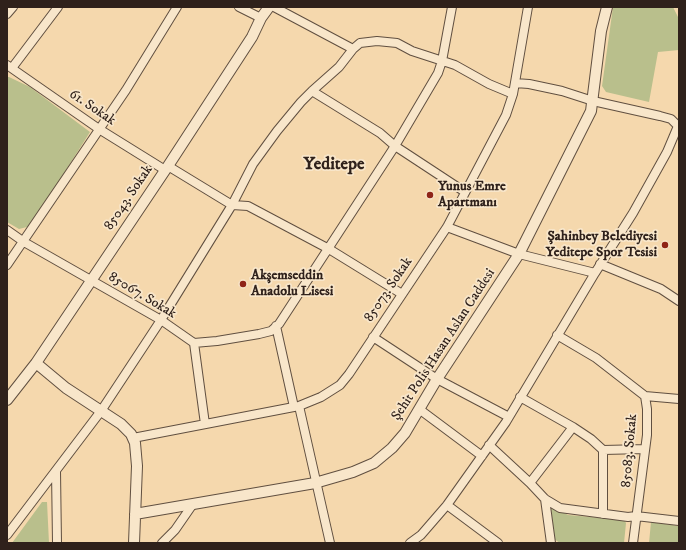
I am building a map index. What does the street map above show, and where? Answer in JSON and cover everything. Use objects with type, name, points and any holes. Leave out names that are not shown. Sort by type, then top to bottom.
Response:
[{"type":"street","points":[[7,14],[13,7]]},
{"type":"street","points":[[9,67],[58,7]]},
{"type":"street","points":[[7,265],[126,90],[177,7]]},
{"type":"street","points":[[239,7],[260,18]]},
{"type":"street","name":"85043. Sokak","points":[[7,400],[36,363],[166,168],[252,37],[260,18],[269,7]]},
{"type":"street","points":[[274,7],[353,49]]},
{"type":"street","points":[[205,424],[194,343],[217,342],[259,334],[271,331],[280,324],[395,146],[438,73],[442,61],[452,7]]},
{"type":"street","name":"85073. Sokak","points":[[133,438],[296,407],[321,397],[340,385],[349,374],[447,227],[506,115],[514,94],[528,7]]},
{"type":"street","name":"Şehit Polis Hasan Aslan Caddesi","points":[[135,514],[315,483],[353,472],[374,463],[392,448],[405,433],[437,379],[519,254],[591,111],[601,31],[606,7]]},
{"type":"street","points":[[7,535],[101,411],[161,320],[232,205],[253,164],[277,131],[312,91],[339,67],[353,49],[360,43],[377,41],[397,43],[412,51],[455,65],[489,84],[514,94]]},
{"type":"street","name":"61. Sokak","points":[[9,67],[99,129],[232,205]]},
{"type":"street","points":[[410,543],[421,535],[446,505],[509,417],[600,264],[633,213],[667,152],[679,126],[671,119],[660,116],[593,101],[562,91],[529,84],[515,83]]},
{"type":"street","points":[[312,91],[380,133],[395,146],[465,192]]},
{"type":"street","points":[[232,205],[248,206],[329,249],[402,294]]},
{"type":"street","points":[[447,227],[519,254],[595,273]]},
{"type":"street","name":"85067. Sokak","points":[[7,230],[24,242],[161,320],[194,343]]},
{"type":"street","points":[[600,264],[661,289],[679,301]]},
{"type":"street","points":[[276,326],[330,543]]},
{"type":"street","name":"85083. Sokak","points":[[557,336],[596,358],[645,396],[647,410],[646,449],[633,543]]},
{"type":"street","points":[[373,337],[437,379],[509,417]]},
{"type":"street","points":[[36,363],[66,388],[121,424],[131,434],[135,443],[137,466],[134,543]]},
{"type":"street","points":[[645,396],[679,399]]},
{"type":"street","points":[[520,397],[573,427],[591,439],[603,450],[646,449]]},
{"type":"street","points":[[419,409],[482,456]]},
{"type":"street","points":[[530,483],[573,427]]},
{"type":"street","points":[[489,446],[530,483],[545,499],[560,508],[628,517],[636,516],[679,521]]},
{"type":"street","points":[[603,450],[603,514]]},
{"type":"street","points":[[56,471],[57,543]]},
{"type":"street","points":[[545,499],[551,543]]},
{"type":"street","points":[[162,543],[175,530],[193,504]]},
{"type":"street","points":[[446,505],[498,543]]},
{"type":"green space","points":[[613,7],[673,7],[679,19],[679,50],[658,52],[649,102],[606,92],[602,86]]},
{"type":"green space","points":[[7,77],[30,87],[90,132],[31,226],[19,229],[7,222]]},
{"type":"green space","points":[[42,502],[47,502],[49,543],[12,543]]},
{"type":"green space","points":[[555,508],[568,515],[624,520],[626,523],[624,543],[560,543],[554,539],[551,509]]},
{"type":"green space","points":[[651,522],[679,526],[679,543],[649,543]]},
{"type":"place","name":"Yunus Emre Apartmanı","points":[[430,195]]},
{"type":"place","name":"Şahinbey Belediyesi Yeditepe Spor Tesisi","points":[[665,245]]},
{"type":"place","name":"Akşemseddin Anadolu Lisesi","points":[[243,284]]},
{"type":"district","name":"Yeditepe","points":[[334,165]]}]
